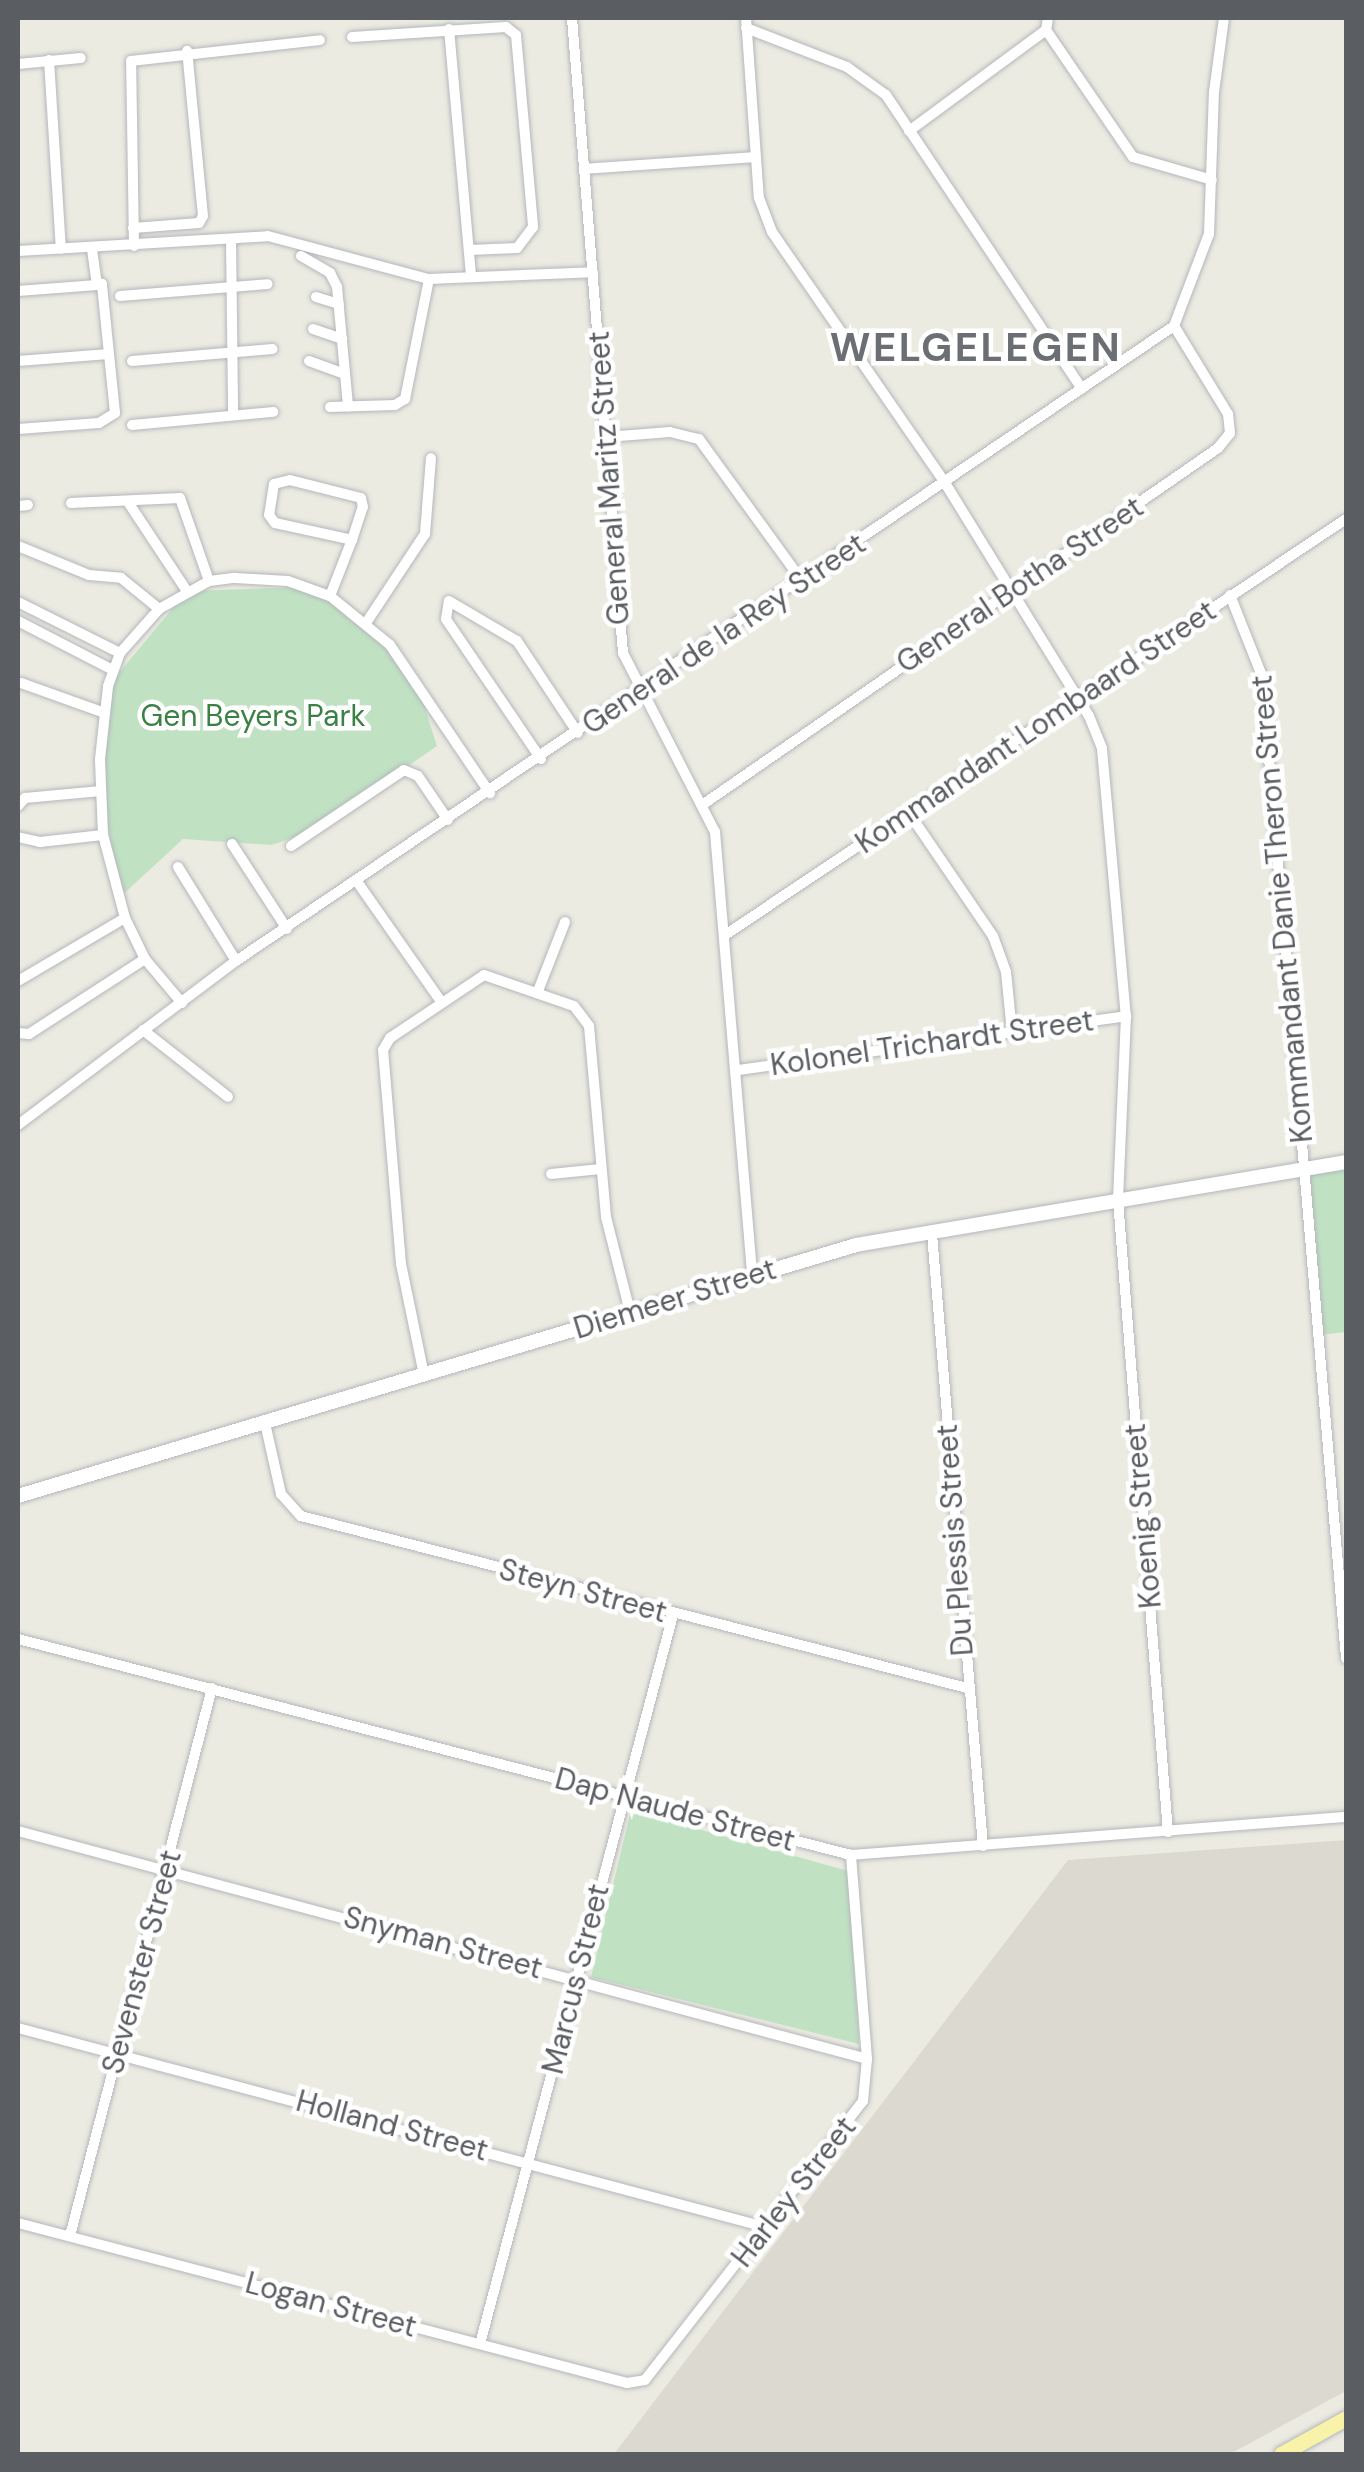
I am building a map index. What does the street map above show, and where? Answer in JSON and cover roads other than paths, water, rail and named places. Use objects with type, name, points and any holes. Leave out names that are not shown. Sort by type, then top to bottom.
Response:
[{"type":"main road","points":[[1281,2454],[1346,2418]]},
{"type":"street","name":"General Maritz Street","points":[[572,18],[623,653],[639,692],[704,804],[717,843],[752,1275]]},
{"type":"street","points":[[910,131],[1046,30],[1048,18]]},
{"type":"street","points":[[1174,326],[1203,255],[1224,18]]},
{"type":"street","points":[[746,23],[858,72],[886,95],[1082,389]]},
{"type":"street","name":"Koenig Street","points":[[746,23],[759,198],[779,244],[945,483],[1078,696],[1106,767],[1126,1016],[1118,1200],[1168,1832]]},
{"type":"street","points":[[352,37],[506,27],[520,46],[532,232],[514,249],[469,250]]},
{"type":"street","points":[[449,29],[471,277]]},
{"type":"street","points":[[1046,30],[1133,156],[1212,180]]},
{"type":"street","points":[[134,246],[128,65],[137,56],[320,40]]},
{"type":"street","points":[[134,228],[199,222],[203,216],[187,51]]},
{"type":"street","points":[[18,64],[81,58]]},
{"type":"street","points":[[49,60],[61,249]]},
{"type":"street","points":[[584,168],[755,157]]},
{"type":"street","points":[[18,251],[276,236],[429,279],[592,272]]},
{"type":"street","points":[[231,239],[236,351],[232,415]]},
{"type":"street","points":[[92,248],[97,284]]},
{"type":"street","points":[[301,256],[330,273],[338,304],[348,406]]},
{"type":"street","points":[[330,407],[395,406],[405,399],[429,279]]},
{"type":"street","points":[[18,291],[102,284],[115,413],[106,421],[18,429]]},
{"type":"street","points":[[120,296],[268,284]]},
{"type":"street","points":[[316,297],[338,304]]},
{"type":"street","name":"General de la Rey Street","points":[[18,1125],[236,961],[358,883],[1174,326]]},
{"type":"street","name":"General Botha Street","points":[[704,804],[1210,456],[1230,433],[1228,414],[1174,326]]},
{"type":"street","points":[[313,329],[342,339]]},
{"type":"street","points":[[132,361],[272,349]]},
{"type":"street","points":[[18,361],[108,354]]},
{"type":"street","points":[[309,361],[344,374]]},
{"type":"street","points":[[132,425],[273,412]]},
{"type":"street","points":[[607,437],[670,432],[698,439],[802,581]]},
{"type":"street","points":[[366,622],[425,534],[431,458]]},
{"type":"street","points":[[330,596],[352,540],[360,496],[290,480],[274,484],[269,515],[275,523],[352,540]]},
{"type":"street","points":[[71,502],[128,502],[176,496],[186,504],[209,581]]},
{"type":"street","points":[[128,502],[187,592]]},
{"type":"street","name":"Kommandant Lombaard Street","points":[[725,935],[1346,519]]},
{"type":"street","points":[[18,546],[90,575],[121,578],[160,610]]},
{"type":"street","points":[[182,1002],[146,959],[125,918],[103,835],[105,713],[112,670],[120,653],[160,610],[209,581],[269,578],[330,596],[390,645],[490,793]]},
{"type":"street","name":"Kommandant Danie Theron Street","points":[[1230,595],[1262,676],[1346,1658]]},
{"type":"street","points":[[540,759],[446,619],[450,601],[516,641],[578,734]]},
{"type":"street","points":[[18,602],[120,653]]},
{"type":"street","points":[[18,621],[112,670]]},
{"type":"street","points":[[21,682],[105,713]]},
{"type":"street","points":[[291,846],[404,770],[418,776],[448,820]]},
{"type":"street","points":[[18,806],[25,798],[101,792]]},
{"type":"street","points":[[908,812],[993,936],[1006,972],[1012,1032]]},
{"type":"street","points":[[18,837],[40,842],[103,835]]},
{"type":"street","points":[[232,844],[287,929]]},
{"type":"street","points":[[178,867],[236,961]]},
{"type":"street","points":[[358,883],[442,1003]]},
{"type":"street","points":[[18,981],[125,918]]},
{"type":"street","points":[[538,990],[564,922]]},
{"type":"street","points":[[18,1033],[30,1034],[146,959]]},
{"type":"street","points":[[424,1375],[400,1264],[383,1057],[390,1038],[484,974],[538,990],[574,1006],[589,1026],[607,1225],[630,1312]]},
{"type":"street","name":"Kolonel Trichardt Street","points":[[738,1070],[1126,1016]]},
{"type":"street","points":[[143,1030],[228,1096]]},
{"type":"street","name":"Diemeer Street","points":[[18,1496],[177,1442],[265,1423],[871,1241],[932,1234],[1346,1162]]},
{"type":"street","points":[[551,1174],[602,1169]]},
{"type":"street","name":"Du Plessis Street","points":[[932,1234],[966,1688],[984,1846]]},
{"type":"street","name":"Steyn Street","points":[[265,1423],[281,1494],[301,1516],[966,1688]]},
{"type":"street","name":"Marcus Street","points":[[480,2344],[673,1615]]},
{"type":"street","name":"Dap Naude Street","points":[[18,1638],[851,1855],[1346,1818]]},
{"type":"street","name":"Sevenster Street","points":[[70,2236],[212,1688]]},
{"type":"street","name":"Snyman Street","points":[[18,1831],[576,1978],[867,2060]]},
{"type":"street","name":"Harley Street","points":[[645,2380],[860,2109],[867,2060],[851,1855]]},
{"type":"street","name":"Holland Street","points":[[18,2028],[764,2227]]},
{"type":"street","name":"Logan Street","points":[[18,2222],[628,2383],[645,2380]]},
{"type":"district","name":"WELGELEGEN","points":[[976,347]]},
{"type":"park label","name":"Gen Beyers Park","points":[[253,716]]}]
